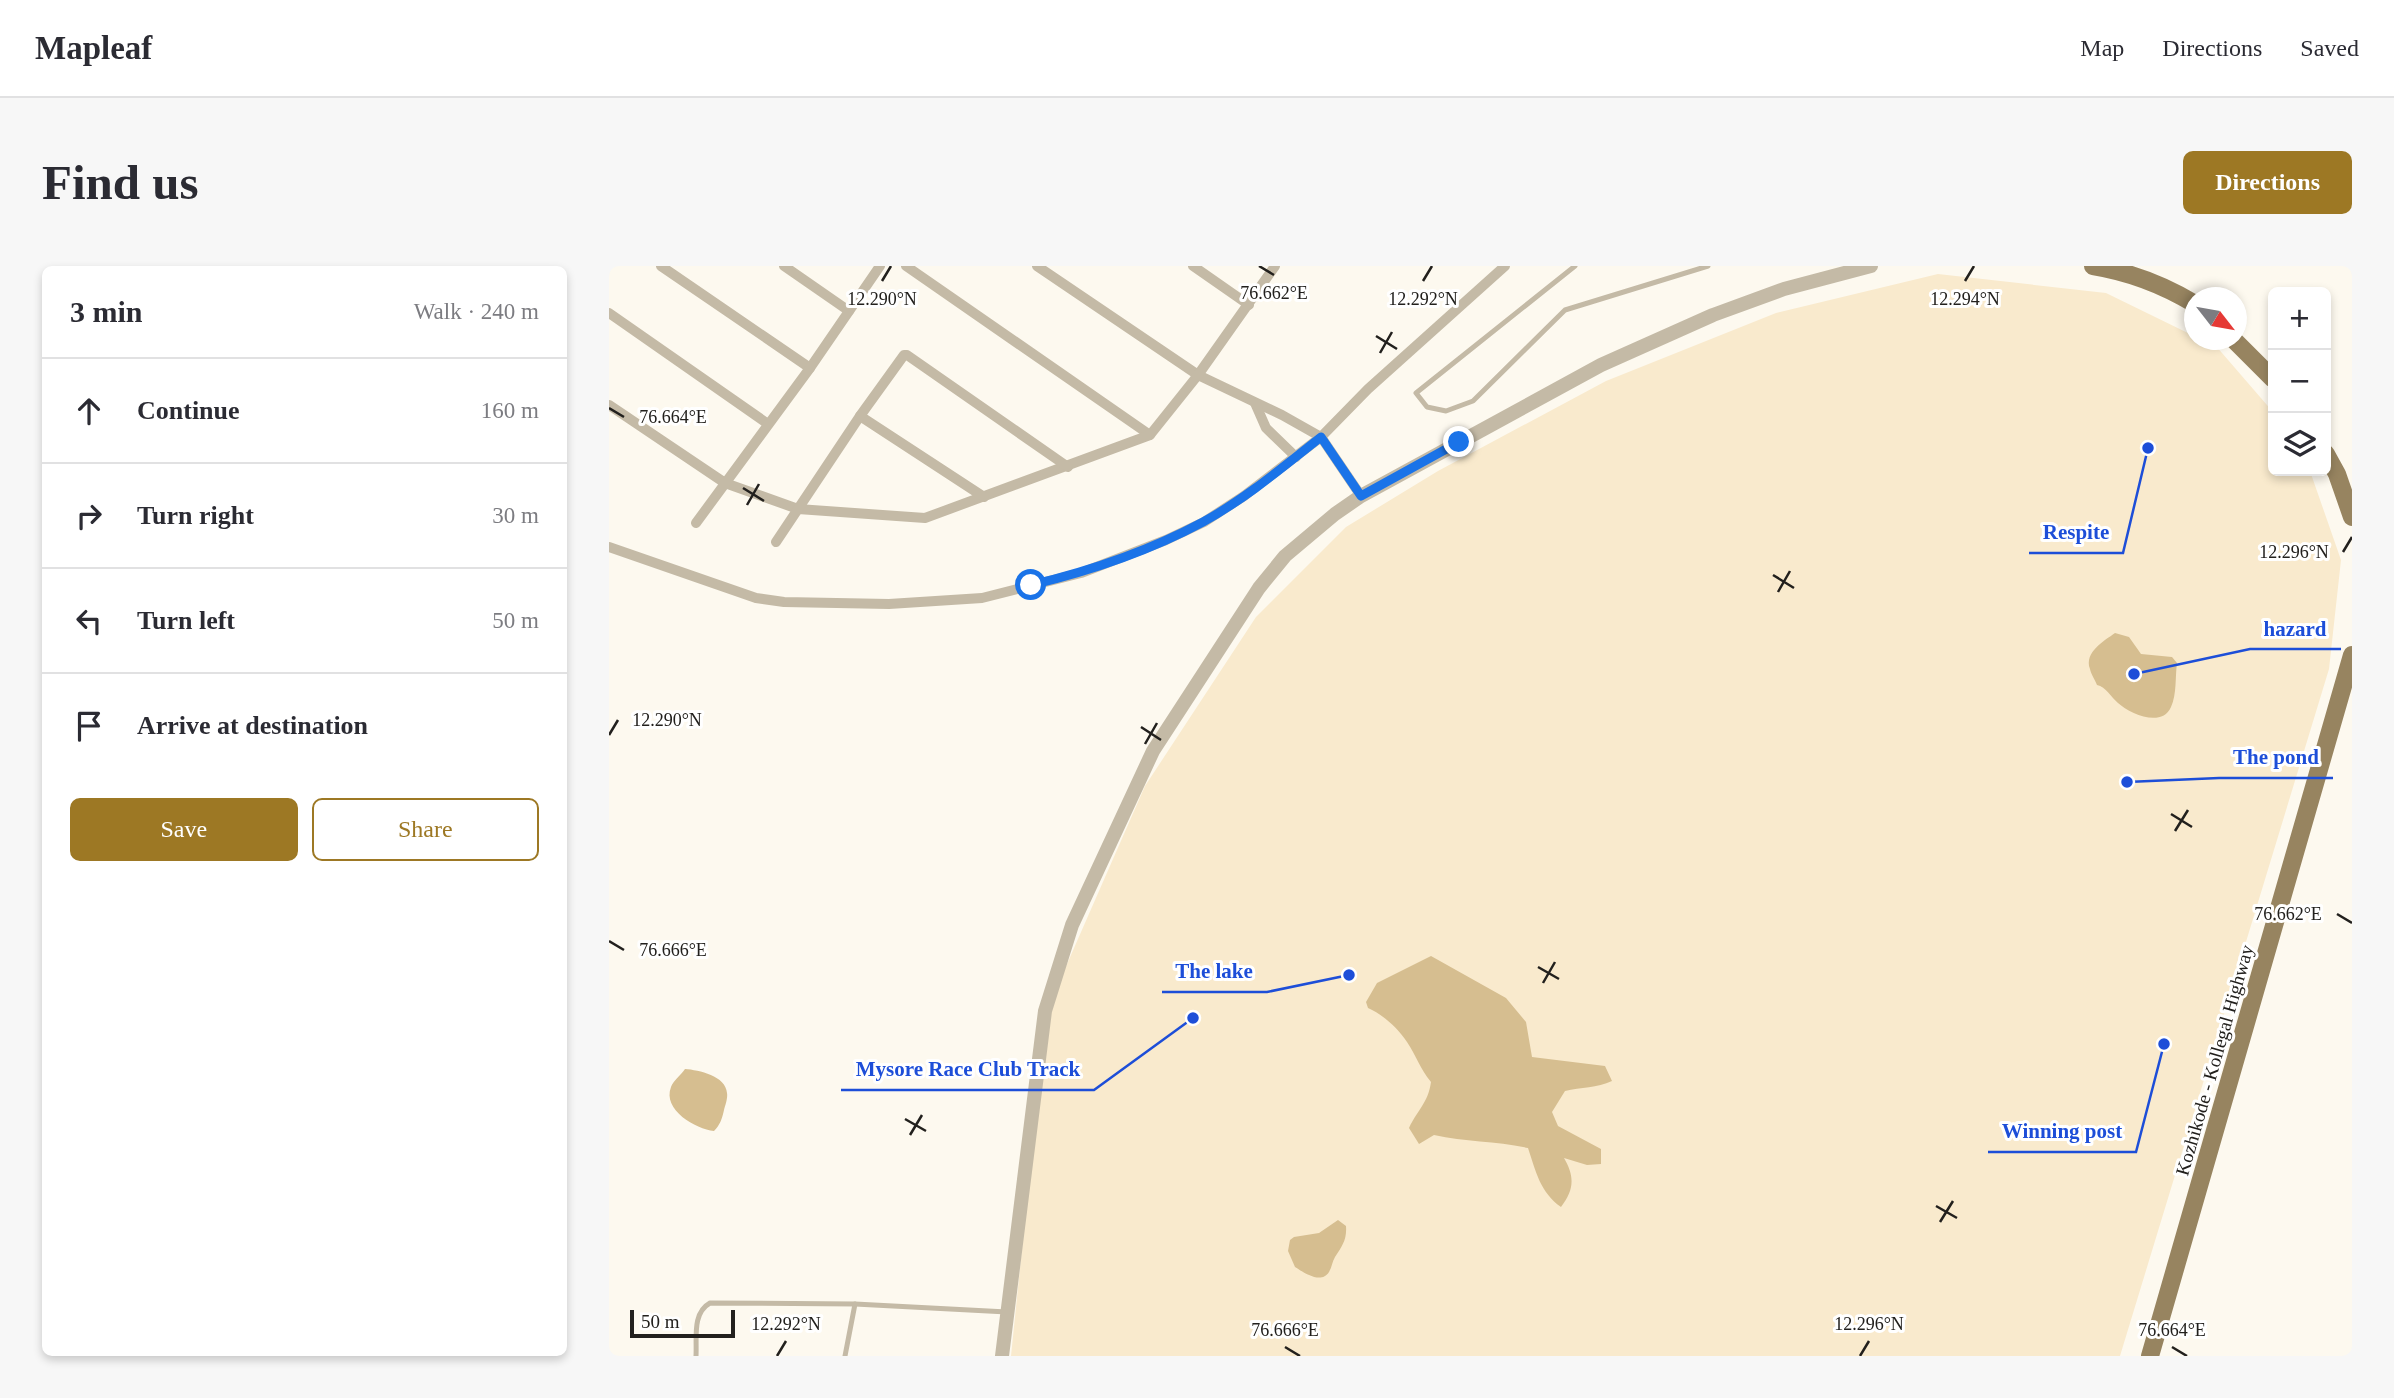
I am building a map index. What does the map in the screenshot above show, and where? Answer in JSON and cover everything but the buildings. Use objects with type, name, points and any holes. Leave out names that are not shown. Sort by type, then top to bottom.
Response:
[{"type":"main road","points":[[2093,266],[2136,275],[2167,287],[2184,297]]},
{"type":"main road","points":[[2244,350],[2268,374]]},
{"type":"main road","points":[[2331,463],[2352,517]]},
{"type":"main road","name":"Kozhikode - Kollegal Highway","points":[[2150,1356],[2352,655]]},
{"type":"street","points":[[661,266],[810,368]]},
{"type":"street","points":[[784,266],[849,311]]},
{"type":"street","points":[[696,523],[810,368],[880,266]]},
{"type":"street","points":[[906,266],[1150,435]]},
{"type":"street","points":[[1037,266],[1198,375],[1321,437],[1361,496]]},
{"type":"street","points":[[1193,266],[1249,305]]},
{"type":"street","points":[[609,405],[725,483],[798,509],[925,518],[1150,435],[1198,375],[1275,266]]},
{"type":"street","points":[[609,547],[756,598],[784,602],[889,604],[982,598],[1081,573],[1166,540],[1203,522],[1244,496],[1321,437],[1368,389],[1505,266]]},
{"type":"street","points":[[1002,1356],[1045,1011],[1072,925],[1153,751],[1259,588],[1285,556],[1361,496],[1601,365],[1713,314],[1784,289],[1868,266]]},
{"type":"street","points":[[609,313],[768,424]]},
{"type":"street","points":[[776,542],[902,356],[907,355],[1067,467]]},
{"type":"street","points":[[1255,403],[1266,428],[1296,457]]},
{"type":"street","points":[[860,416],[984,497]]},
{"type":"lane","points":[[1575,266],[1416,393],[1427,407],[1446,411],[1473,401],[1565,310],[1708,266]]},
{"type":"lane","points":[[697,1356],[698,1320],[704,1307],[710,1303],[855,1304],[1007,1312]]},
{"type":"lane","points":[[845,1356],[855,1304]]},
{"type":"shaded area","points":[[1938,274],[2106,293],[2184,331],[2184,350],[2219,350],[2268,406],[2268,476],[2312,476],[2341,560],[2329,669],[2120,1356],[1011,1356],[1036,1112],[1053,996],[1145,786],[1256,617],[1346,527],[1438,471],[1606,381],[1776,313]]},
{"type":"shaded area","points":[[2115,633],[2129,637],[2141,654],[2172,657],[2177,663],[2174,697],[2171,707],[2161,717],[2138,715],[2123,707],[2097,685],[2090,669],[2090,657],[2101,643]]},
{"type":"shaded area","points":[[1431,956],[1506,998],[1526,1022],[1532,1057],[1605,1066],[1612,1081],[1565,1091],[1552,1112],[1558,1126],[1601,1149],[1601,1164],[1587,1165],[1564,1158],[1570,1171],[1571,1189],[1561,1207],[1543,1188],[1528,1148],[1434,1135],[1419,1144],[1409,1128],[1425,1101],[1431,1082],[1403,1037],[1384,1018],[1368,1008],[1366,1002],[1377,983]]},
{"type":"shaded area","points":[[685,1069],[711,1075],[725,1087],[726,1104],[721,1122],[714,1131],[698,1127],[682,1117],[671,1103],[673,1082]]},
{"type":"shaded area","points":[[1338,1220],[1346,1226],[1346,1235],[1326,1276],[1317,1277],[1295,1267],[1288,1251],[1290,1240],[1319,1233]]},
{"type":"place","name":"Respite","points":[[2148,448]]},
{"type":"place","name":"hazard","points":[[2134,674]]},
{"type":"place","name":"The pond","points":[[2127,782]]},
{"type":"place","name":"The lake","points":[[1349,975]]},
{"type":"place","name":"Mysore Race Club Track","points":[[1193,1018]]},
{"type":"place","name":"Winning post","points":[[2164,1044]]},
{"type":"route","points":[[1031,585],[1081,573],[1166,540],[1203,522],[1244,496],[1321,437],[1361,496],[1459,442]]}]
